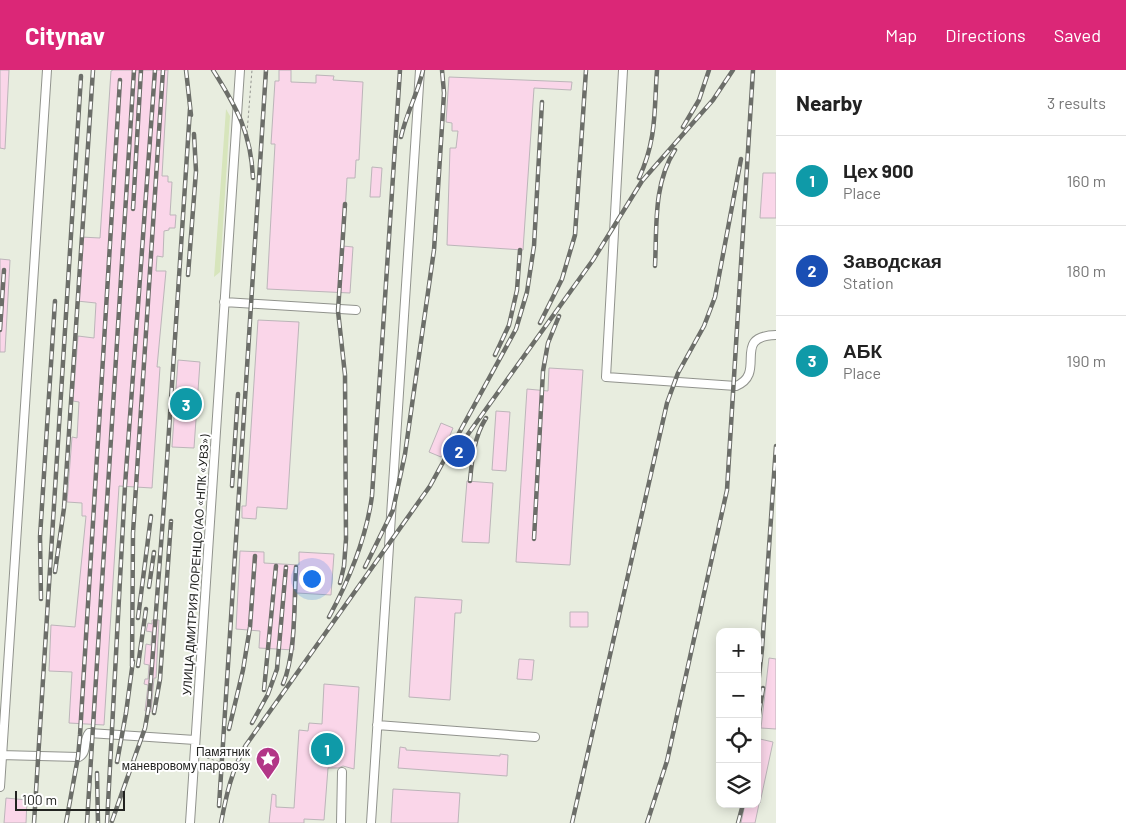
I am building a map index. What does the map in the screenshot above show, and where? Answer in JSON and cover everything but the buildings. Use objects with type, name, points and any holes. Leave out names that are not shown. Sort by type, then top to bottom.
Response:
[{"type":"lane","points":[[0,787],[47,70]]},
{"type":"lane","name":"УЛИЦА ДМИТРИЯ ЛОРЕНЦО (АО «НПК «УВЗ»)","points":[[190,823],[240,70]]},
{"type":"lane","points":[[371,823],[387,569],[393,510],[420,70]]},
{"type":"lane","points":[[623,70],[606,377],[736,386],[744,383],[750,374],[754,340],[762,335],[776,335]]},
{"type":"lane","points":[[224,302],[356,310]]},
{"type":"lane","points":[[377,724],[535,737]]},
{"type":"lane","points":[[1,755],[79,757],[84,752],[89,733],[195,740]]},
{"type":"lane","points":[[341,823],[342,772]]},
{"type":"path","points":[[247,133],[252,70]]},
{"type":"path","points":[[207,758],[237,767]]},
{"type":"shaded area","points":[[0,70],[776,70],[776,823],[0,823]]},
{"type":"green space","points":[[226,109],[230,116],[220,272],[214,277]]},
{"type":"railway","points":[[55,572],[64,508],[93,70]]},
{"type":"railway","points":[[87,823],[134,70]]},
{"type":"railway","points":[[133,209],[141,70]]},
{"type":"railway","points":[[107,823],[125,486],[155,70]]},
{"type":"railway","points":[[132,666],[133,533],[163,70]]},
{"type":"railway","points":[[186,70],[191,115]]},
{"type":"railway","points":[[213,70],[236,109],[246,134],[252,162],[253,178]]},
{"type":"railway","points":[[219,806],[266,70]]},
{"type":"railway","points":[[329,617],[356,559],[366,528],[372,496],[400,70]]},
{"type":"railway","points":[[401,137],[423,70]]},
{"type":"railway","points":[[365,567],[393,510],[405,454],[434,250],[444,93],[442,70]]},
{"type":"railway","points":[[540,323],[562,279],[575,235],[586,70]]},
{"type":"railway","points":[[639,178],[652,138],[657,70]]},
{"type":"railway","points":[[683,127],[699,100],[709,70]]},
{"type":"railway","points":[[461,444],[593,260],[642,181],[713,100],[733,70]]},
{"type":"railway","points":[[647,823],[667,761],[727,490],[753,70]]},
{"type":"railway","points":[[34,823],[81,76]]},
{"type":"railway","points":[[66,823],[80,735],[120,80]]},
{"type":"railway","points":[[221,823],[230,783],[246,745],[430,486],[516,329],[527,292],[534,246],[542,102]]},
{"type":"railway","points":[[112,821],[145,728],[149,705],[190,109]]},
{"type":"railway","points":[[188,275],[196,171],[194,134]]},
{"type":"railway","points":[[655,266],[656,221],[660,191],[668,163],[675,150]]},
{"type":"railway","points":[[572,823],[667,403],[678,373],[704,326],[715,297],[741,159]]},
{"type":"railway","points":[[340,583],[344,566],[346,539],[345,375],[338,311],[345,204]]},
{"type":"railway","points":[[495,355],[509,325],[517,290],[520,250]]},
{"type":"railway","points":[[0,330],[4,270]]},
{"type":"railway","points":[[41,599],[40,537],[55,301]]},
{"type":"railway","points":[[534,539],[543,371],[548,343],[559,316]]},
{"type":"railway","points":[[232,486],[238,394]]},
{"type":"railway","points":[[470,481],[476,440],[486,418]]},
{"type":"railway","points":[[759,673],[776,446]]},
{"type":"railway","points":[[138,618],[151,516]]},
{"type":"railway","points":[[154,713],[160,679],[171,521]]},
{"type":"railway","points":[[149,587],[154,552]]},
{"type":"railway","points":[[229,729],[243,670],[250,627],[255,556]]},
{"type":"railway","points":[[264,690],[276,566]]},
{"type":"railway","points":[[252,723],[268,694],[277,669],[286,567]]},
{"type":"railway","points":[[283,684],[292,643],[296,567]]},
{"type":"railway","points":[[138,666],[146,609]]},
{"type":"railway","points":[[117,762],[133,661]]},
{"type":"railway","points":[[758,718],[763,688]]},
{"type":"railway","points":[[97,773],[98,823]]},
{"type":"railway","points":[[738,823],[742,808]]},
{"type":"place","name":"АБК","points":[[186,404]]},
{"type":"place","name":"Заводская","points":[[459,451]]},
{"type":"place","name":"Цех 900","points":[[327,749]]},
{"type":"place","name":"Памятник маневровому паровозу","points":[[268,780]]}]
